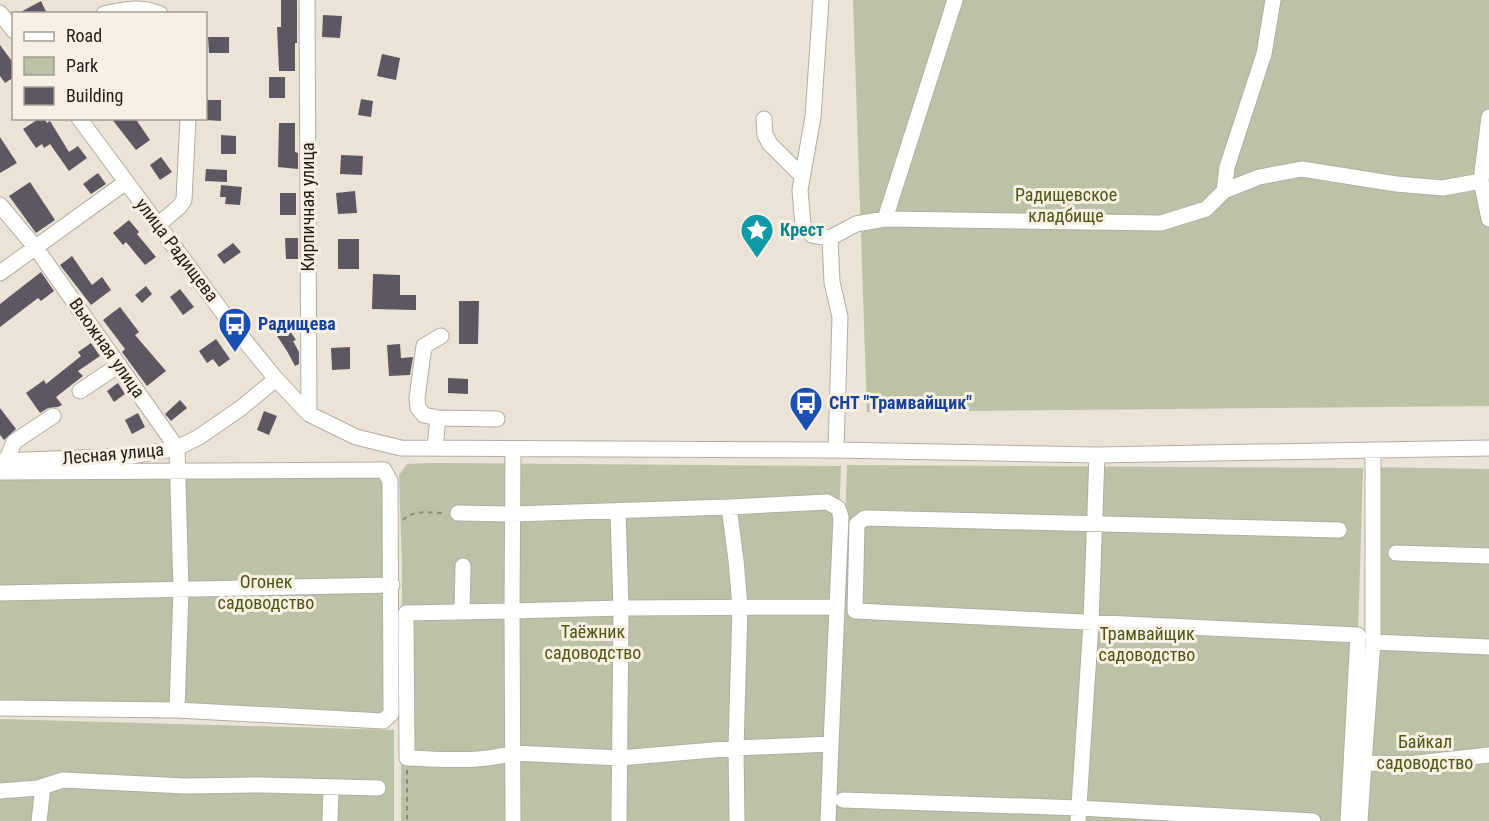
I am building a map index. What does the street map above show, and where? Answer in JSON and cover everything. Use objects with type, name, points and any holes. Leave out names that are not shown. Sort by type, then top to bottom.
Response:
[{"type":"street","name":"Кирпичная улица","points":[[307,0],[309,414]]},
{"type":"street","points":[[821,0],[813,117],[800,190],[803,225],[812,235],[830,238],[856,224],[885,219],[1161,223],[1206,209],[1224,191],[1259,177],[1302,169],[1396,184],[1443,188],[1481,181]]},
{"type":"street","points":[[885,219],[955,0]]},
{"type":"street","points":[[1224,191],[1227,167],[1264,54],[1273,0]]},
{"type":"street","points":[[112,12],[131,7],[155,12]]},
{"type":"street","points":[[0,13],[12,28]]},
{"type":"street","points":[[1489,117],[1481,181],[1489,219]]},
{"type":"street","points":[[764,119],[765,135],[770,144],[802,176]]},
{"type":"street","name":"улица Радищева","points":[[80,120],[276,380],[309,414]]},
{"type":"street","points":[[158,225],[184,200],[188,120]]},
{"type":"street","points":[[0,273],[126,182]]},
{"type":"street","name":"Вьюжная улица","points":[[0,205],[36,248],[177,448]]},
{"type":"street","points":[[830,238],[832,282],[840,317],[836,450]]},
{"type":"street","points":[[441,336],[424,346],[417,398],[418,408],[424,414],[438,418],[497,419]]},
{"type":"street","points":[[80,391],[119,365]]},
{"type":"street","name":"Лесная улица","points":[[2,465],[131,456],[177,448],[199,437],[276,380]]},
{"type":"street","points":[[309,414],[356,436],[401,448],[836,450],[1098,455],[1489,448]]},
{"type":"street","points":[[0,708],[177,710],[383,721],[391,714],[390,481],[384,470],[178,470],[2,465],[14,442],[52,416]]},
{"type":"street","points":[[435,448],[438,418]]},
{"type":"street","points":[[177,448],[181,590],[177,710]]},
{"type":"street","points":[[513,448],[513,821]]},
{"type":"street","points":[[1360,821],[1373,642],[1373,450]]},
{"type":"street","points":[[1079,814],[1098,455]]},
{"type":"street","points":[[458,513],[618,511],[827,502],[837,508],[841,517],[828,821]]},
{"type":"street","points":[[729,507],[740,607],[736,748],[737,821]]},
{"type":"street","points":[[618,511],[621,608],[619,821]]},
{"type":"street","points":[[1339,530],[865,518],[857,524],[855,611],[1358,635],[1348,821]]},
{"type":"street","points":[[1396,553],[1489,556]]},
{"type":"street","points":[[462,612],[463,566]]},
{"type":"street","points":[[0,594],[392,585]]},
{"type":"street","points":[[831,744],[736,748],[620,758],[513,753],[472,759],[407,758],[406,613],[621,608],[837,608]]},
{"type":"street","points":[[1373,642],[1489,647]]},
{"type":"street","points":[[1364,763],[1408,764],[1489,755]]},
{"type":"street","points":[[0,791],[43,786],[63,780],[184,786],[262,785],[378,788]]},
{"type":"street","points":[[39,821],[43,786]]},
{"type":"street","points":[[330,821],[331,788]]},
{"type":"street","points":[[843,800],[1079,814],[1313,821]]},
{"type":"path","points":[[403,520],[408,515],[416,513],[458,513]]},
{"type":"path","points":[[407,758],[407,821]]},
{"type":"green space","name":"Радищевское кладбище","points":[[853,0],[1489,0],[1489,406],[867,412]]},
{"type":"green space","name":"Таёжник садоводство","points":[[407,464],[841,466],[828,821],[401,821],[402,566],[399,475]]},
{"type":"green space","name":"Трамвайщик садоводство","points":[[847,465],[1363,468],[1358,635],[1348,821],[835,821]]},
{"type":"green space","name":"Байкал садоводство","points":[[1368,467],[1489,469],[1489,821],[1356,821],[1368,644]]},
{"type":"green space","name":"Огонек садоводство","points":[[384,470],[391,714],[0,708],[0,472]]},
{"type":"green space","points":[[0,719],[394,730],[394,821],[0,821]]},
{"type":"building","points":[[281,0],[297,0],[295,71],[279,71],[277,27],[281,27]]},
{"type":"building","points":[[41,1],[46,12],[21,12]]},
{"type":"building","points":[[323,15],[342,16],[340,38],[322,37]]},
{"type":"building","points":[[208,37],[229,37],[229,53],[209,53]]},
{"type":"building","points":[[0,45],[12,61],[12,78],[5,83],[0,76]]},
{"type":"building","points":[[382,54],[400,58],[396,80],[377,76]]},
{"type":"building","points":[[269,77],[285,77],[285,98],[269,98]]},
{"type":"building","points":[[361,99],[373,101],[371,117],[358,115]]},
{"type":"building","points":[[207,100],[221,100],[221,121],[206,120]]},
{"type":"building","points":[[37,120],[45,120],[47,123],[50,121],[69,152],[78,146],[87,158],[69,171],[50,144],[44,148],[42,144],[36,148],[23,129]]},
{"type":"building","points":[[113,120],[136,120],[150,140],[136,150]]},
{"type":"building","points":[[279,123],[295,123],[295,152],[298,153],[298,169],[278,167]]},
{"type":"building","points":[[221,135],[236,136],[236,154],[221,154]]},
{"type":"building","points":[[0,137],[17,163],[0,173]]},
{"type":"building","points":[[341,155],[363,156],[362,175],[340,174]]},
{"type":"building","points":[[161,157],[172,172],[160,180],[150,165]]},
{"type":"building","points":[[206,169],[227,170],[227,182],[205,181]]},
{"type":"building","points":[[98,173],[106,184],[91,194],[83,184]]},
{"type":"building","points":[[30,182],[55,220],[36,233],[9,196]]},
{"type":"building","points":[[221,185],[242,187],[240,205],[225,204],[226,197],[220,197]]},
{"type":"building","points":[[355,191],[357,213],[338,214],[336,193]]},
{"type":"building","points":[[280,193],[296,193],[296,215],[280,215]]},
{"type":"building","points":[[129,220],[156,257],[145,265],[126,242],[123,245],[113,233]]},
{"type":"building","points":[[285,238],[298,238],[298,259],[286,259]]},
{"type":"building","points":[[338,239],[359,239],[359,269],[338,269]]},
{"type":"building","points":[[233,243],[241,252],[224,264],[217,255]]},
{"type":"building","points":[[72,256],[92,285],[102,277],[111,290],[91,305],[60,265]]},
{"type":"building","points":[[41,272],[54,291],[41,301],[38,298],[0,327],[0,304]]},
{"type":"building","points":[[373,274],[400,275],[400,295],[416,295],[416,310],[372,309]]},
{"type":"building","points":[[146,286],[152,294],[142,303],[135,295]]},
{"type":"building","points":[[180,289],[194,307],[183,315],[170,297]]},
{"type":"building","points":[[459,301],[479,301],[478,344],[459,344]]},
{"type":"building","points":[[120,307],[139,332],[135,335],[166,371],[147,386],[122,352],[125,349],[103,320]]},
{"type":"building","points":[[284,322],[296,340],[293,341],[299,352],[299,364],[295,366],[273,330]]},
{"type":"building","points":[[216,339],[230,359],[219,367],[213,359],[207,363],[199,351]]},
{"type":"building","points":[[91,343],[100,356],[78,371],[83,376],[56,397],[62,405],[48,408],[40,413],[26,393],[44,380],[46,384],[81,356],[78,352]]},
{"type":"building","points":[[400,344],[401,358],[413,357],[410,375],[389,376],[387,345]]},
{"type":"building","points":[[350,347],[350,369],[332,370],[331,348]]},
{"type":"building","points":[[448,378],[468,379],[468,394],[448,393]]},
{"type":"building","points":[[118,383],[125,394],[114,402],[107,391]]},
{"type":"building","points":[[180,400],[187,408],[171,421],[165,414]]},
{"type":"building","points":[[0,408],[16,429],[4,440],[0,435]]},
{"type":"building","points":[[264,411],[277,416],[269,435],[257,430]]},
{"type":"building","points":[[138,413],[145,427],[132,434],[125,420]]},
{"type":"place","name":"Крест","points":[[757,259]]},
{"type":"place","name":"Радищева","points":[[235,353]]},
{"type":"place","name":"СНТ \"Трамвайщик\"","points":[[806,432]]}]
